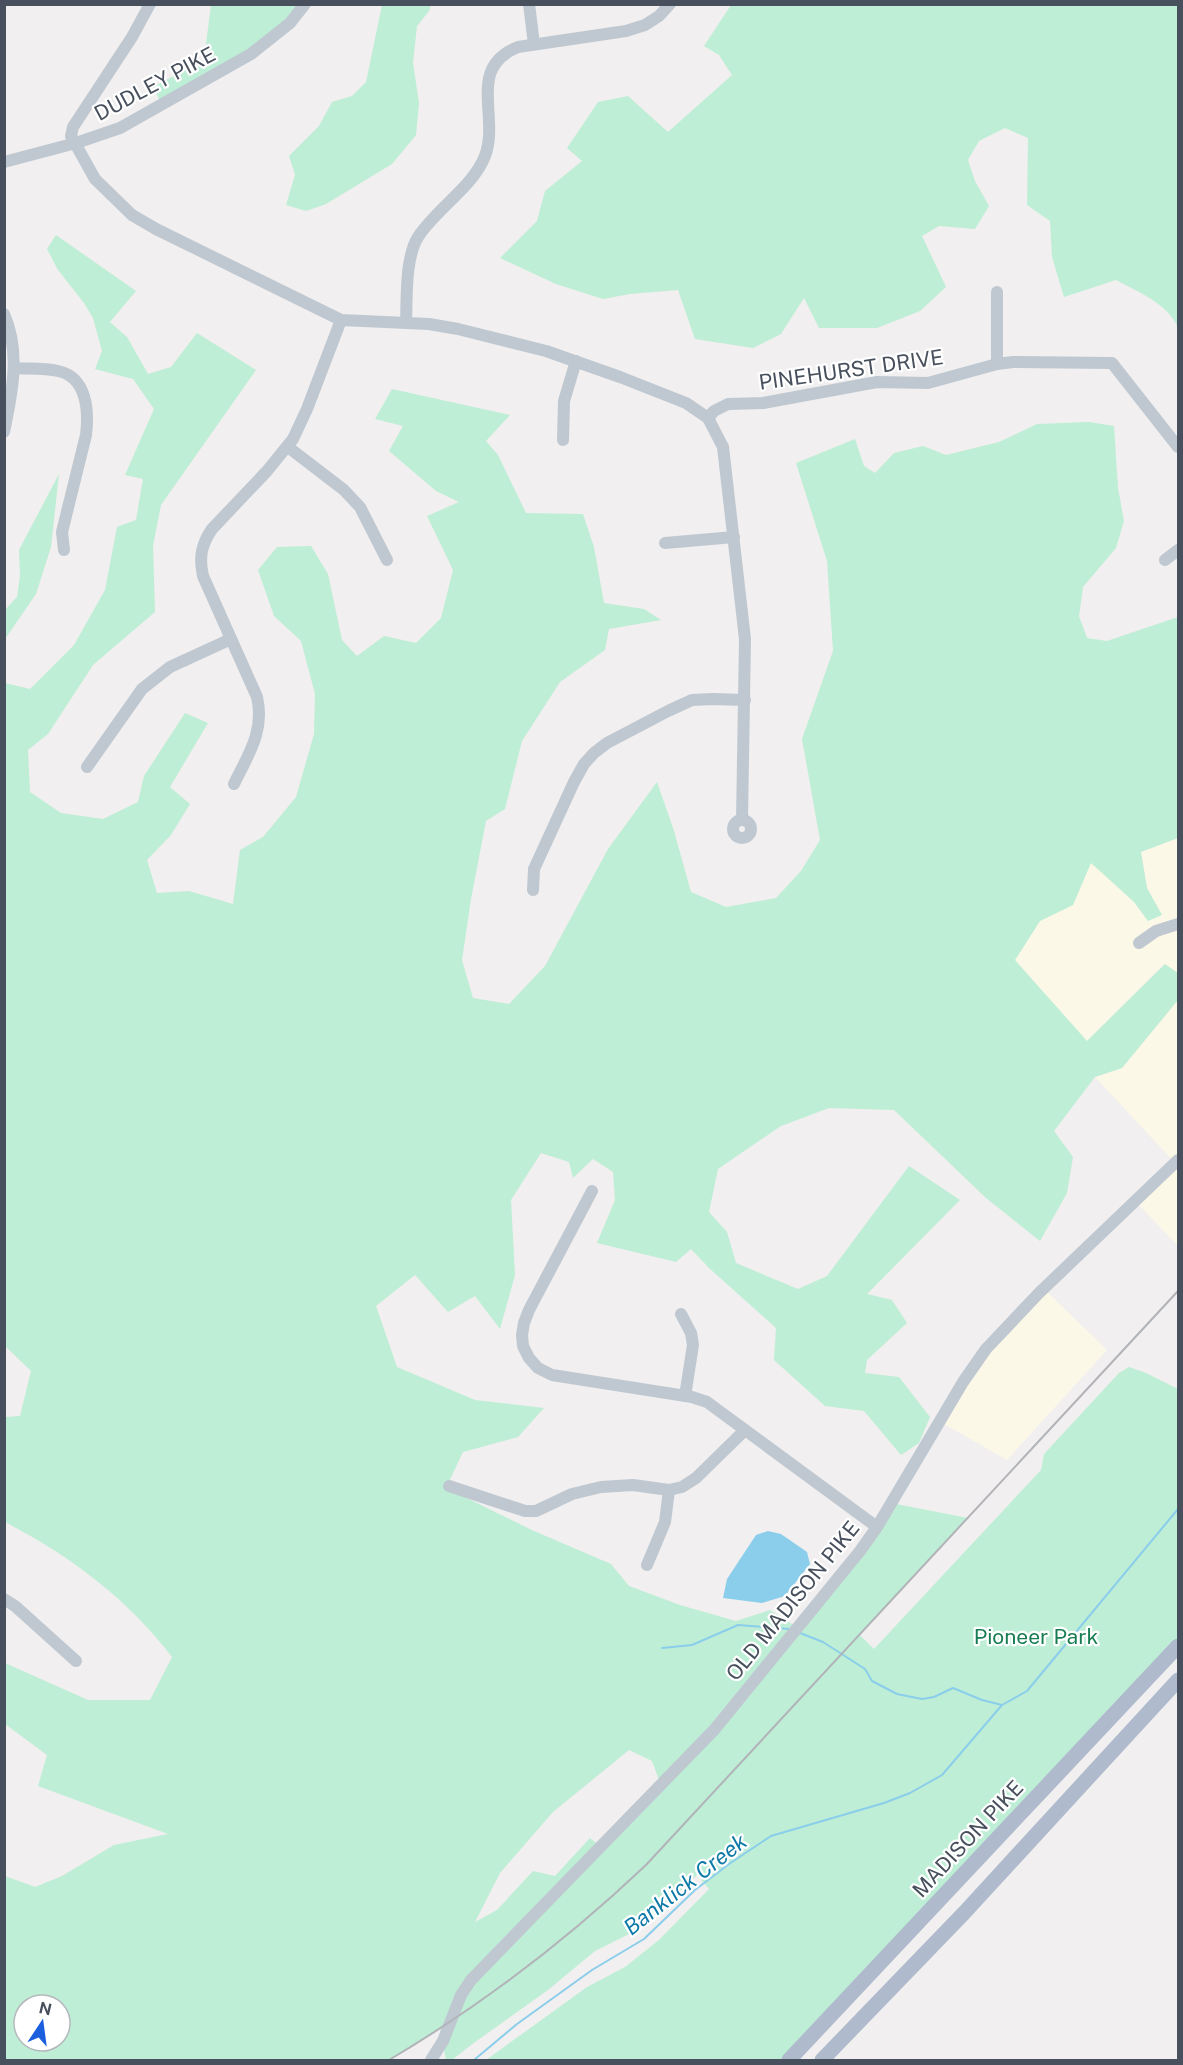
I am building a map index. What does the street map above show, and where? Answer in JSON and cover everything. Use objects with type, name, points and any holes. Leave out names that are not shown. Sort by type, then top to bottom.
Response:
[{"type":"main road","name":"MADISON PIKE","points":[[789,2061],[1179,1646]]},
{"type":"main road","points":[[822,2061],[1179,1680]]},
{"type":"street","points":[[150,4],[132,37],[73,127],[71,136],[95,179],[132,215],[341,320],[406,323],[458,329],[576,361],[686,403],[708,417],[723,447],[745,639],[742,820]]},
{"type":"street","name":"DUDLEY PIKE","points":[[4,162],[76,143],[120,128],[251,54],[290,23],[305,4]]},
{"type":"street","points":[[529,4],[534,44]]},
{"type":"street","points":[[406,323],[410,257],[418,237],[476,171],[485,154],[489,139],[487,85],[491,69],[509,50],[534,44],[626,31],[645,25],[659,16],[670,4]]},
{"type":"street","points":[[997,292],[997,364]]},
{"type":"street","points":[[4,314],[10,329],[14,368],[13,391],[4,432]]},
{"type":"street","points":[[234,784],[257,735],[260,714],[257,697],[203,576],[200,554],[205,539],[212,529],[288,447],[307,409],[341,320]]},
{"type":"street","points":[[563,440],[564,401],[576,361]]},
{"type":"street","name":"PINEHURST DRIVE","points":[[708,417],[728,404],[763,403],[878,382],[928,382],[997,364],[1013,362],[1112,363],[1179,447]]},
{"type":"street","points":[[14,368],[57,371],[65,374],[78,385],[85,399],[86,435],[62,532],[64,550]]},
{"type":"street","points":[[288,447],[344,490],[360,507],[387,560]]},
{"type":"street","points":[[665,543],[734,537]]},
{"type":"street","points":[[1165,560],[1179,550]]},
{"type":"street","points":[[87,767],[142,689],[170,667],[231,639]]},
{"type":"street","points":[[533,890],[534,869],[574,782],[584,764],[594,753],[692,700],[745,700]]},
{"type":"street","points":[[1139,943],[1156,931],[1179,924]]},
{"type":"street","name":"OLD MADISON PIKE","points":[[431,2061],[444,2041],[461,1995],[471,1980],[714,1730],[812,1611],[877,1527],[963,1382],[986,1349],[1039,1293],[1179,1160]]},
{"type":"street","points":[[592,1191],[529,1310],[522,1335],[523,1346],[528,1358],[538,1368],[552,1375],[685,1396],[707,1402],[877,1527]]},
{"type":"street","points":[[681,1314],[691,1334],[693,1346],[685,1396]]},
{"type":"street","points":[[449,1486],[525,1511],[536,1511],[572,1494],[601,1487],[633,1485],[669,1490],[682,1487],[696,1478],[745,1430]]},
{"type":"street","points":[[647,1565],[665,1522],[669,1490]]},
{"type":"street","points":[[4,1599],[15,1606],[76,1661]]},
{"type":"shaded area","points":[[1178,838],[1178,973],[1164,964],[1087,1041],[1015,960],[1040,921],[1073,905],[1091,862],[1134,902],[1148,921],[1162,915],[1147,888],[1141,852]]},
{"type":"shaded area","points":[[1178,1000],[1178,1246],[1135,1201],[1175,1163],[1095,1077],[1122,1068]]},
{"type":"shaded area","points":[[1043,1288],[1107,1350],[1007,1460],[939,1421],[963,1382]]},
{"type":"green space","points":[[211,5],[305,5],[290,23],[162,105],[153,87],[207,58],[206,44]]},
{"type":"green space","points":[[382,5],[431,5],[417,26],[413,63],[419,103],[416,135],[392,164],[326,204],[306,211],[286,205],[295,175],[289,156],[319,126],[332,102],[352,96],[366,82]]},
{"type":"green space","points":[[731,5],[1178,5],[1178,328],[1168,312],[1160,305],[1116,280],[1064,297],[1052,257],[1050,221],[1027,205],[1028,138],[1005,128],[979,141],[968,160],[975,181],[989,206],[975,229],[939,226],[922,236],[946,287],[920,311],[877,328],[819,328],[804,298],[781,334],[753,348],[695,339],[678,290],[603,299],[556,284],[500,258],[537,221],[545,191],[582,161],[567,148],[598,102],[628,96],[668,132],[732,75],[719,55],[704,46]]},
{"type":"green space","name":"Pioneer Park","points":[[56,235],[136,291],[110,322],[127,337],[148,374],[171,367],[197,333],[256,370],[161,505],[153,546],[155,612],[93,665],[48,734],[28,750],[30,792],[61,813],[103,819],[138,802],[144,776],[185,713],[208,723],[170,787],[190,804],[171,835],[147,860],[157,893],[189,891],[233,904],[240,850],[263,837],[296,797],[314,734],[315,694],[301,641],[274,616],[258,570],[277,547],[311,546],[328,574],[342,640],[357,656],[384,636],[416,643],[441,618],[453,570],[427,516],[459,502],[436,491],[389,451],[403,426],[375,419],[392,389],[510,415],[486,441],[498,455],[526,513],[583,514],[594,547],[604,603],[644,609],[661,620],[609,629],[605,650],[560,682],[522,741],[505,809],[486,821],[462,960],[473,998],[509,1004],[545,966],[608,849],[657,782],[691,892],[726,907],[776,898],[801,871],[820,840],[802,739],[833,651],[827,561],[796,463],[855,439],[864,466],[875,473],[894,453],[923,446],[946,455],[999,442],[1037,424],[1089,422],[1114,426],[1118,488],[1124,521],[1116,548],[1083,587],[1079,616],[1087,638],[1107,641],[1178,617],[1178,838],[1141,852],[1147,888],[1162,915],[1148,921],[1134,902],[1091,863],[1073,905],[1040,921],[1015,960],[1087,1041],[1165,964],[1178,973],[1178,1000],[1122,1068],[1095,1077],[1054,1131],[1073,1157],[1067,1193],[1040,1241],[986,1198],[894,1110],[829,1108],[781,1126],[718,1169],[709,1212],[727,1232],[736,1263],[798,1289],[827,1276],[909,1166],[960,1200],[867,1294],[892,1300],[907,1323],[867,1360],[865,1373],[899,1377],[930,1417],[919,1443],[901,1455],[864,1411],[825,1406],[774,1360],[776,1328],[691,1249],[676,1262],[597,1243],[615,1200],[613,1172],[593,1159],[573,1178],[569,1162],[541,1153],[511,1200],[515,1275],[500,1329],[475,1296],[448,1312],[415,1275],[376,1306],[397,1367],[475,1400],[544,1408],[518,1437],[463,1452],[446,1488],[534,1531],[611,1564],[629,1586],[680,1605],[736,1621],[770,1610],[798,1628],[891,1503],[968,1518],[860,1635],[874,1649],[1041,1470],[1044,1454],[1119,1373],[1129,1367],[1178,1389],[1178,1646],[789,2060],[486,2060],[587,1987],[625,1967],[659,1940],[709,1889],[697,1875],[643,1927],[595,1951],[548,1990],[452,2060],[446,2060],[440,2029],[389,2060],[5,2060],[5,1876],[35,1887],[62,1876],[114,1845],[168,1834],[38,1786],[47,1755],[5,1724],[5,1663],[88,1700],[150,1700],[172,1657],[136,1616],[96,1580],[52,1549],[5,1522],[5,1417],[20,1416],[31,1371],[5,1346],[5,683],[30,689],[74,645],[105,590],[117,527],[136,520],[143,479],[125,475],[154,409],[133,379],[95,369],[102,351],[93,318],[58,270],[47,249]],"holes":[[[629,1750],[652,1761],[661,1785],[601,1847],[590,1838],[555,1876],[533,1871],[497,1910],[475,1922],[500,1873],[553,1812]]]},
{"type":"green space","points":[[59,474],[51,547],[36,594],[5,639],[5,610],[17,597],[20,576],[19,550]]},
{"type":"water","points":[[768,1531],[781,1534],[807,1552],[810,1564],[785,1596],[762,1603],[723,1598],[727,1579],[756,1535]]},
{"type":"waterway","name":"Banklick Creek","points":[[474,2060],[517,2024],[592,1970],[644,1939],[695,1890],[771,1836],[884,1803],[910,1793],[942,1775],[1002,1705],[1027,1691],[1178,1509]]},
{"type":"waterway","points":[[662,1648],[692,1645],[738,1625],[789,1629]]},
{"type":"waterway","points":[[800,1633],[823,1642],[865,1669],[872,1681],[897,1694],[922,1699],[934,1697],[953,1688],[982,1700],[1002,1705]]},
{"type":"railway","points":[[389,2060],[457,2017],[523,1970],[586,1919],[646,1865],[1178,1291]]}]
